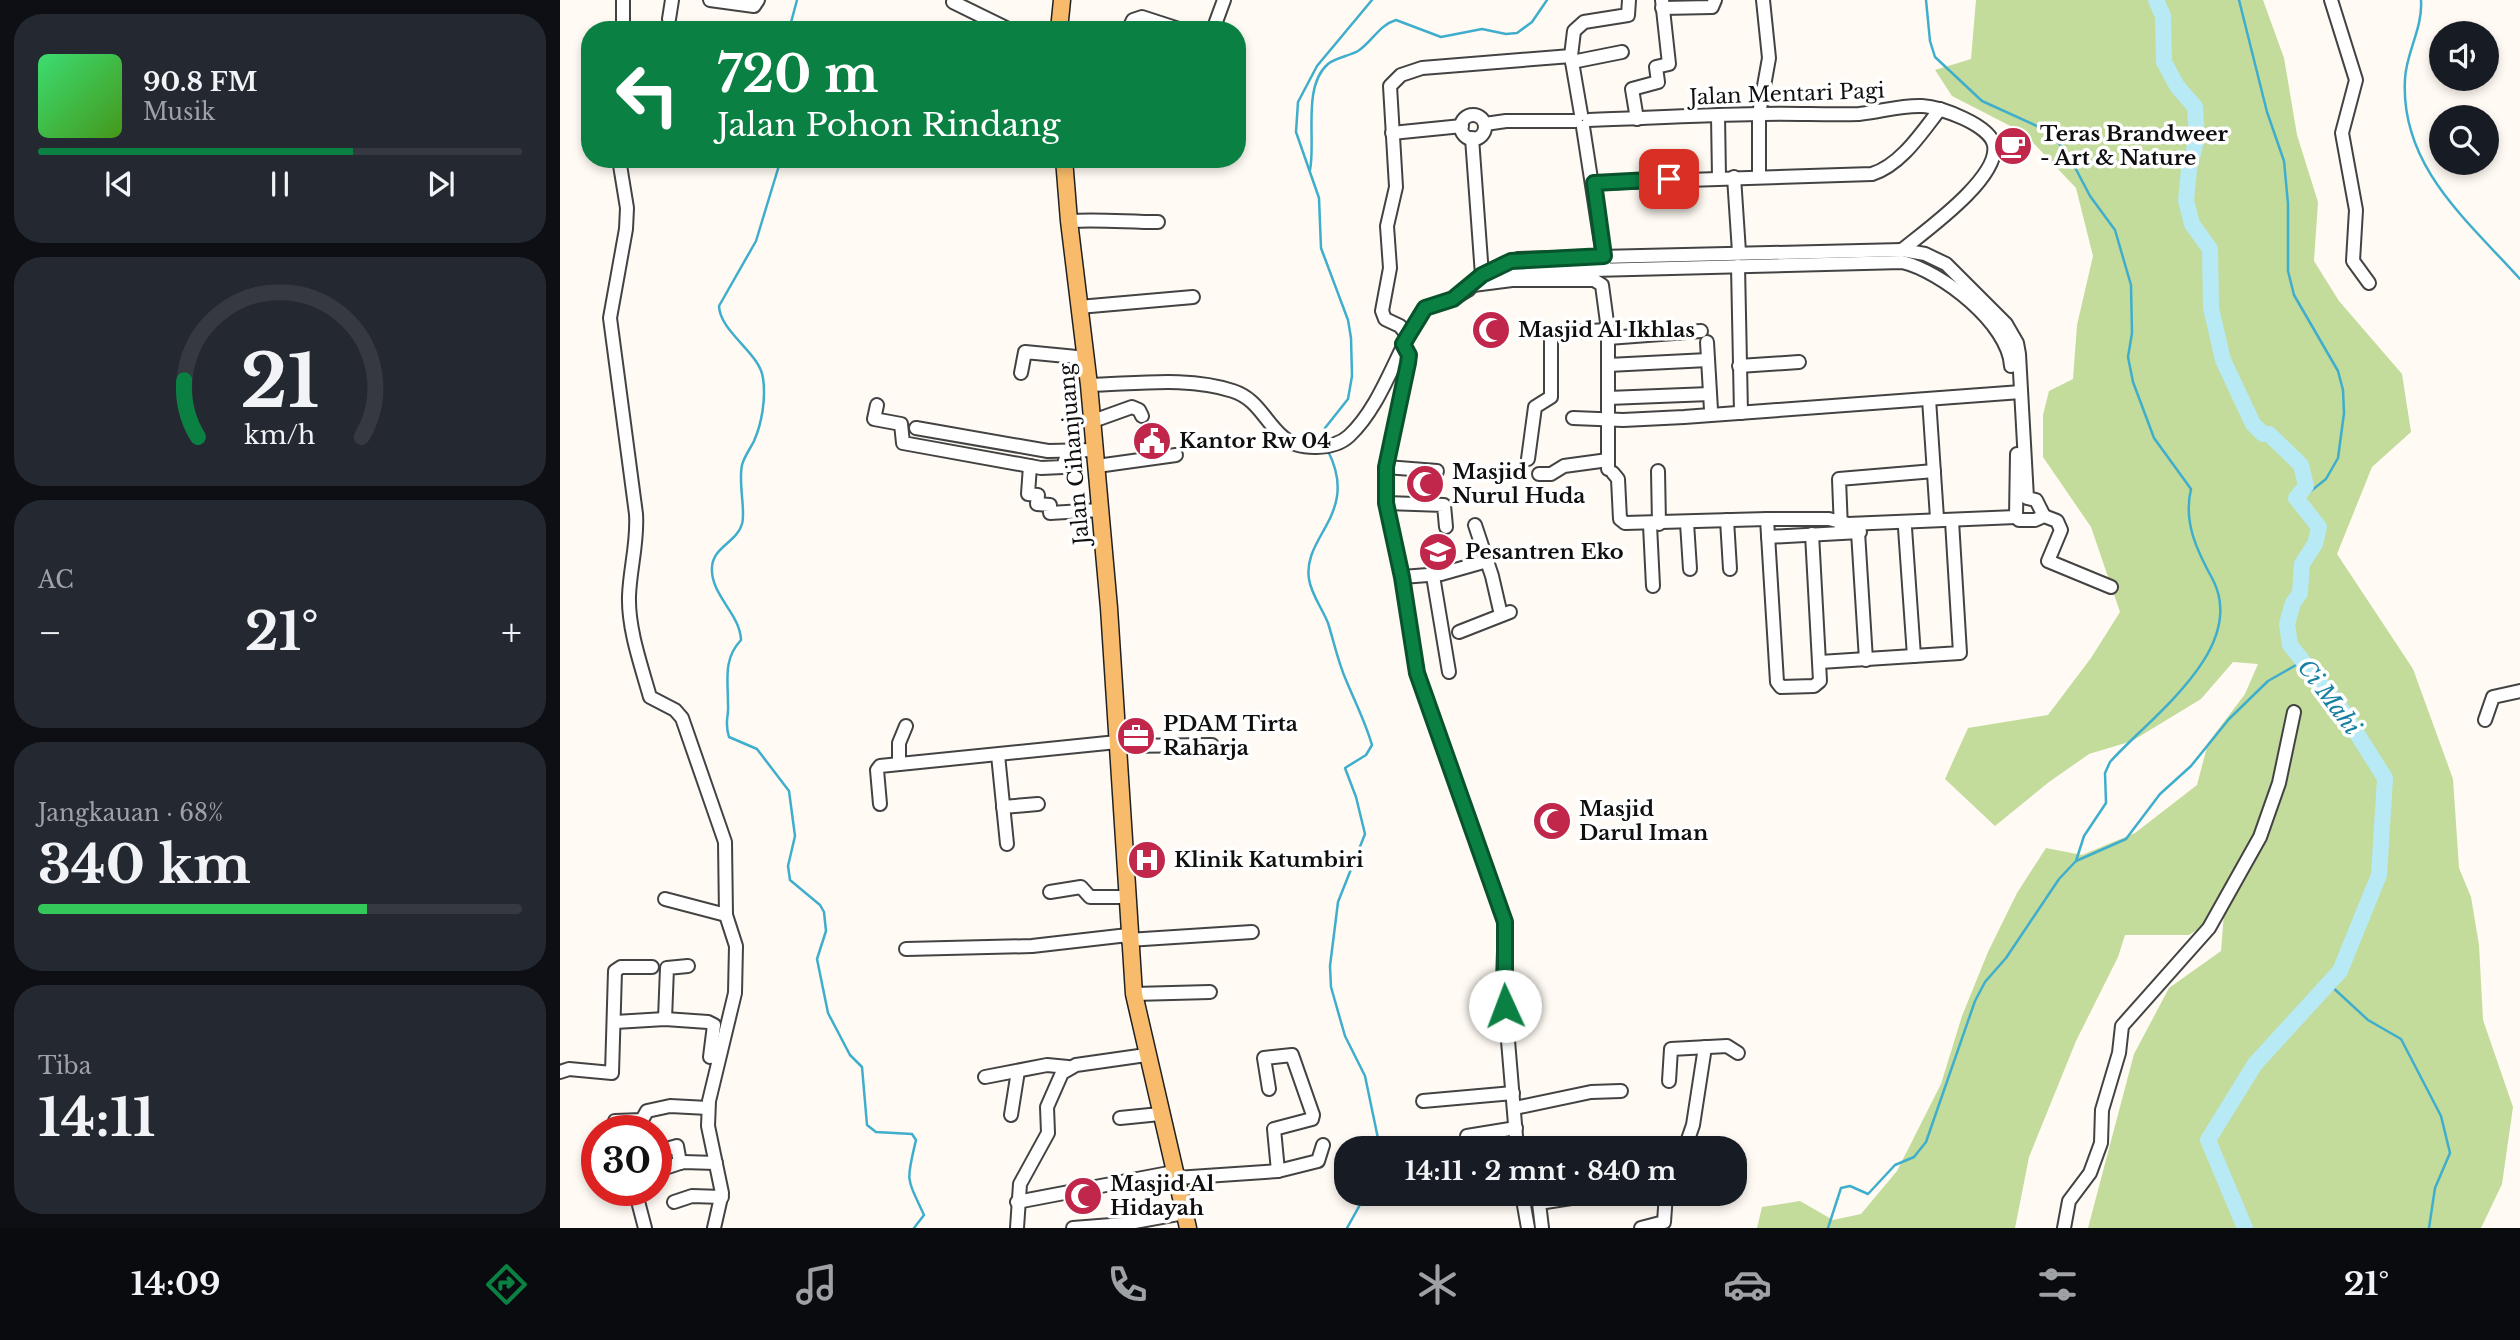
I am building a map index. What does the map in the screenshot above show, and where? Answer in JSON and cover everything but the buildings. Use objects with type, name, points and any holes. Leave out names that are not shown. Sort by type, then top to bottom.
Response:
[{"type":"main road","points":[[1060,21],[1062,0]]},
{"type":"main road","name":"Jalan Cihanjuang","points":[[1065,168],[1093,421],[1134,994],[1186,1223]]},
{"type":"street","points":[[623,0],[623,21]]},
{"type":"street","points":[[669,19],[672,0]]},
{"type":"street","points":[[710,0],[754,6],[758,0]]},
{"type":"street","points":[[1216,21],[1224,0]]},
{"type":"street","points":[[1604,270],[1594,183],[1572,58],[1574,31],[1591,20],[1628,15],[1629,0]]},
{"type":"street","points":[[1637,119],[1632,89],[1658,82],[1656,67],[1668,64],[1662,4],[1712,7],[1715,0]]},
{"type":"street","points":[[1759,176],[1759,114],[1769,58],[1763,0]]},
{"type":"street","points":[[2331,0],[2356,79],[2342,133],[2357,210],[2353,261],[2369,283]]},
{"type":"street","points":[[953,2],[992,21]]},
{"type":"street","points":[[1132,21],[1142,16],[1156,21]]},
{"type":"street","points":[[1516,1136],[1503,981],[1505,922],[1417,673],[1402,577],[1386,503],[1386,467],[1409,355],[1400,326],[1385,318],[1382,311],[1390,268],[1387,226],[1396,187],[1390,86],[1401,75],[1422,68],[1622,52]]},
{"type":"street","name":"Jalan Mentari Pagi","points":[[1485,124],[1506,121],[1582,121],[1759,114],[1860,114],[1922,106],[1940,109],[1962,117],[1994,145],[1987,173],[1943,217],[1902,250]]},
{"type":"street","points":[[1594,183],[1719,177],[1864,176],[1880,172],[1917,139],[1940,109]]},
{"type":"street","points":[[1392,133],[1462,126],[1471,116],[1478,116],[1485,124],[1482,135],[1472,138],[1466,136],[1462,126]]},
{"type":"street","points":[[1718,116],[1719,177]]},
{"type":"street","points":[[1472,138],[1482,275]]},
{"type":"street","points":[[620,168],[627,212],[626,229],[610,318],[636,514],[637,538],[629,593],[632,629],[650,697],[675,710],[682,718],[698,759],[710,806],[719,822],[725,842],[726,915],[736,946],[735,993],[710,1088],[708,1108],[708,1126],[722,1197],[714,1228]]},
{"type":"street","points":[[1734,177],[1739,252],[1744,261],[1738,266]]},
{"type":"street","points":[[1069,221],[1108,219],[1158,222]]},
{"type":"street","points":[[1089,385],[1162,383],[1232,390],[1250,399],[1284,438],[1306,446],[1324,447],[1350,435],[1367,411],[1425,308],[1453,299],[1482,275],[1518,260],[1739,252],[1902,250],[1925,254],[1946,264],[2008,336],[2017,392],[2023,499],[2016,517]]},
{"type":"street","points":[[1497,268],[1517,272],[1902,262],[1938,277],[2008,336]]},
{"type":"street","points":[[1738,266],[1741,413]]},
{"type":"street","points":[[1472,286],[1512,280],[1594,279],[1604,290],[1608,334],[1610,468],[1618,479],[1620,519],[1625,523],[1829,519],[1841,528],[1858,532],[1937,526],[1945,520]]},
{"type":"street","points":[[1079,307],[1193,297]]},
{"type":"street","points":[[1528,459],[1535,407],[1551,397],[1551,333],[1704,336],[1711,410]]},
{"type":"street","points":[[1021,373],[1026,352],[1087,358]]},
{"type":"street","points":[[1608,365],[1708,360]]},
{"type":"street","points":[[1740,366],[1799,362]]},
{"type":"street","points":[[1573,418],[1623,420],[2017,392]]},
{"type":"street","points":[[1608,398],[1710,394]]},
{"type":"street","points":[[1820,662],[1960,653],[1945,520],[1934,471],[1929,399]]},
{"type":"street","points":[[877,405],[874,419],[901,424],[903,443],[1030,466],[1063,467],[1068,451]]},
{"type":"street","points":[[1093,421],[1132,407],[1139,410],[1142,416]]},
{"type":"street","points":[[916,428],[1048,452],[1068,451],[1096,458],[1176,455]]},
{"type":"street","points":[[1030,466],[1028,494],[1038,495],[1037,504],[1050,505],[1050,513],[1100,510]]},
{"type":"street","points":[[1539,474],[1551,474],[1556,467],[1563,466],[1610,468]]},
{"type":"street","points":[[1386,467],[1437,471]]},
{"type":"street","points":[[1653,586],[1658,471]]},
{"type":"street","points":[[1841,528],[1839,479],[1934,471]]},
{"type":"street","points":[[2023,499],[2036,500],[2044,516],[2057,521],[2061,530],[2048,561],[2111,587]]},
{"type":"street","points":[[1386,503],[1444,505],[1446,527]]},
{"type":"street","points":[[1768,537],[1945,520],[2016,517],[2019,520],[2035,520],[2044,516]]},
{"type":"street","points":[[1767,519],[1778,685],[1786,687],[1818,685],[1820,662],[1812,534]]},
{"type":"street","points":[[1727,520],[1730,569]]},
{"type":"street","points":[[1687,523],[1690,569]]},
{"type":"street","points":[[1459,632],[1505,613],[1475,526]]},
{"type":"street","points":[[1905,528],[1914,656]]},
{"type":"street","points":[[1858,532],[1866,660]]},
{"type":"street","points":[[1402,577],[1433,576],[1487,561]]},
{"type":"street","points":[[1433,576],[1449,672]]},
{"type":"street","points":[[2486,720],[2493,696],[2520,691]]},
{"type":"street","points":[[2064,1228],[2069,1201],[2090,1173],[2101,1143],[2102,1110],[2119,1053],[2122,1026],[2209,929],[2260,837],[2280,783],[2294,712]]},
{"type":"street","points":[[899,764],[899,743],[906,726]]},
{"type":"street","points":[[880,804],[878,767],[1117,744],[1212,745]]},
{"type":"street","points":[[998,755],[1007,844]]},
{"type":"street","points":[[1003,807],[1038,804]]},
{"type":"street","points":[[1050,892],[1081,887],[1090,897],[1126,897]]},
{"type":"street","points":[[665,899],[726,915]]},
{"type":"street","points":[[906,949],[1032,946],[1128,937],[1252,932]]},
{"type":"street","points":[[664,1019],[667,968],[688,966]]},
{"type":"street","points":[[560,1072],[569,1069],[612,1073],[616,969],[652,967]]},
{"type":"street","points":[[1134,994],[1210,992]]},
{"type":"street","points":[[615,1022],[664,1019],[714,1025],[708,1068],[710,1088]]},
{"type":"street","points":[[1669,1081],[1671,1049],[1727,1046],[1738,1053]]},
{"type":"street","points":[[1689,1136],[1705,1047]]},
{"type":"street","points":[[985,1077],[1047,1065],[1068,1068],[1146,1055]]},
{"type":"street","points":[[1269,1089],[1265,1058],[1292,1055],[1313,1115],[1312,1119],[1274,1129],[1278,1171]]},
{"type":"street","points":[[1017,1228],[1020,1184],[1048,1133],[1047,1107],[1062,1073],[1068,1068]]},
{"type":"street","points":[[1011,1115],[1018,1071]]},
{"type":"street","points":[[1515,1108],[1591,1091],[1621,1091]]},
{"type":"street","points":[[1423,1101],[1513,1093]]},
{"type":"street","points":[[645,1115],[647,1111],[670,1106],[708,1108]]},
{"type":"street","points":[[1120,1118],[1160,1114]]},
{"type":"street","points":[[1467,1136],[1516,1128]]},
{"type":"street","points":[[1017,1202],[1175,1175],[1278,1171],[1318,1161],[1323,1145]]},
{"type":"street","points":[[672,1147],[677,1146],[680,1163]]},
{"type":"street","points":[[672,1166],[680,1163],[716,1163]]},
{"type":"street","points":[[674,1202],[692,1196],[722,1197]]},
{"type":"street","points":[[639,1206],[645,1228]]},
{"type":"street","points":[[1524,1206],[1528,1228]]},
{"type":"street","points":[[1539,1206],[1542,1228]]},
{"type":"street","points":[[1641,1228],[1664,1222],[1666,1206]]},
{"type":"street","points":[[1073,1228],[1186,1223]]},
{"type":"green space","points":[[1976,0],[2263,0],[2284,58],[2297,135],[2318,202],[2314,261],[2339,301],[2402,374],[2411,432],[2372,467],[2337,554],[2413,669],[2453,779],[2459,868],[2471,897],[2479,945],[2483,1020],[2513,1107],[2502,1184],[2481,1228],[2088,1228],[2134,1054],[2169,988],[2221,951],[2224,913],[2189,935],[2125,935],[2118,957],[2076,1041],[2029,1157],[2015,1228],[1757,1228],[1762,1207],[1800,1201],[1833,1220],[1861,1214],[1897,1171],[1941,1084],[1962,1016],[1988,952],[2017,893],[2046,848],[2082,855],[2135,833],[2197,785],[2208,743],[2245,694],[2258,664],[2233,662],[2201,699],[2132,741],[2089,754],[1995,826],[1945,779],[1968,728],[2048,715],[2091,658],[2120,612],[2091,527],[2043,457],[2043,415],[2049,391],[2073,379],[2077,325],[2093,256],[2076,188],[2024,133],[1952,96],[1935,70],[1971,59]]},
{"type":"waterway","points":[[791,21],[797,0]]},
{"type":"waterway","points":[[1323,442],[1325,428],[1348,399],[1352,376],[1351,338],[1348,320],[1321,248],[1319,198],[1296,132],[1298,102],[1317,66],[1372,0]]},
{"type":"waterway","points":[[1310,170],[1312,100],[1320,74],[1328,64],[1358,51],[1385,26],[1396,20],[1441,37],[1482,29],[1506,34],[1517,33],[1532,22],[1547,0]]},
{"type":"waterway","points":[[1926,0],[1930,41],[1935,57],[1982,101],[2050,132],[2069,156],[2090,196],[2115,230],[2131,285],[2132,333],[2128,357],[2133,382],[2154,438],[2191,489],[2190,525],[2213,580],[2220,606],[2217,631],[2206,656],[2190,680],[2110,762],[2105,773],[2106,803],[2084,836],[2076,861]]},
{"type":"waterway","name":"Ci Mahi","points":[[2156,0],[2163,16],[2164,62],[2177,86],[2195,107],[2197,138],[2189,169],[2186,201],[2192,224],[2210,249],[2211,308],[2223,360],[2253,424],[2263,434],[2269,434],[2301,465],[2306,486],[2296,498],[2319,527],[2315,544],[2302,564],[2300,593],[2293,603],[2287,624],[2290,645],[2342,710],[2385,778],[2379,875],[2340,971],[2255,1064],[2208,1140],[2245,1228]]},
{"type":"waterway","points":[[2239,0],[2267,112],[2284,161],[2288,204],[2288,271],[2294,295],[2338,371],[2343,390],[2344,413],[2338,458],[2326,479],[2297,502]]},
{"type":"waterway","points":[[2421,0],[2405,79],[2406,110],[2413,139],[2441,190],[2520,279]]},
{"type":"waterway","points":[[778,168],[756,241],[719,306],[726,325],[760,369],[764,394],[759,426],[742,465],[742,524],[735,536],[716,554],[712,567],[716,586],[736,621],[741,640],[729,662],[727,727],[729,737],[757,749],[789,791],[795,836],[788,866],[790,880],[820,905],[824,912],[826,931],[817,959],[828,1013],[850,1055],[862,1067],[867,1125],[876,1132],[912,1134],[916,1140],[909,1172],[911,1185],[924,1215],[914,1228]]},
{"type":"waterway","points":[[1328,451],[1336,473],[1338,492],[1334,508],[1309,564],[1309,579],[1314,596],[1328,623],[1343,673],[1372,745],[1366,755],[1345,768],[1356,797],[1365,834],[1338,902],[1330,966],[1331,987],[1345,1036],[1365,1076],[1378,1136]]},
{"type":"waterway","points":[[1828,1228],[1841,1188],[1850,1186],[1868,1194],[1895,1165],[1914,1157],[1926,1142],[1975,1001],[1985,982],[2006,958],[2059,879],[2076,861],[2126,839],[2160,794],[2191,766],[2229,719],[2268,681],[2303,661]]},
{"type":"waterway","points":[[2329,984],[2368,1020],[2401,1039],[2441,1116],[2450,1153],[2435,1188],[2429,1228]]},
{"type":"waterway","points":[[1347,1228],[1359,1206]]},
{"type":"place","name":"Teras Brandweer - Art & Nature","points":[[2013,146]]},
{"type":"place","name":"Masjid Al Ikhlas","points":[[1491,330]]},
{"type":"place","name":"Kantor Rw 04","points":[[1152,441]]},
{"type":"place","name":"Masjid Nurul Huda","points":[[1425,484]]},
{"type":"place","name":"Pesantren Eko","points":[[1438,552]]},
{"type":"place","name":"PDAM Tirta Raharja","points":[[1136,736]]},
{"type":"place","name":"Masjid Darul Iman","points":[[1552,821]]},
{"type":"place","name":"Klinik Katumbiri","points":[[1147,860]]},
{"type":"place","name":"Masjid Al Hidayah","points":[[1083,1196]]},
{"type":"route","points":[[1505,1006],[1505,922],[1417,673],[1405,614],[1402,577],[1386,503],[1386,467],[1409,355],[1403,344],[1425,308],[1453,299],[1468,290],[1482,275],[1511,261],[1604,256],[1594,183],[1669,179]]}]
